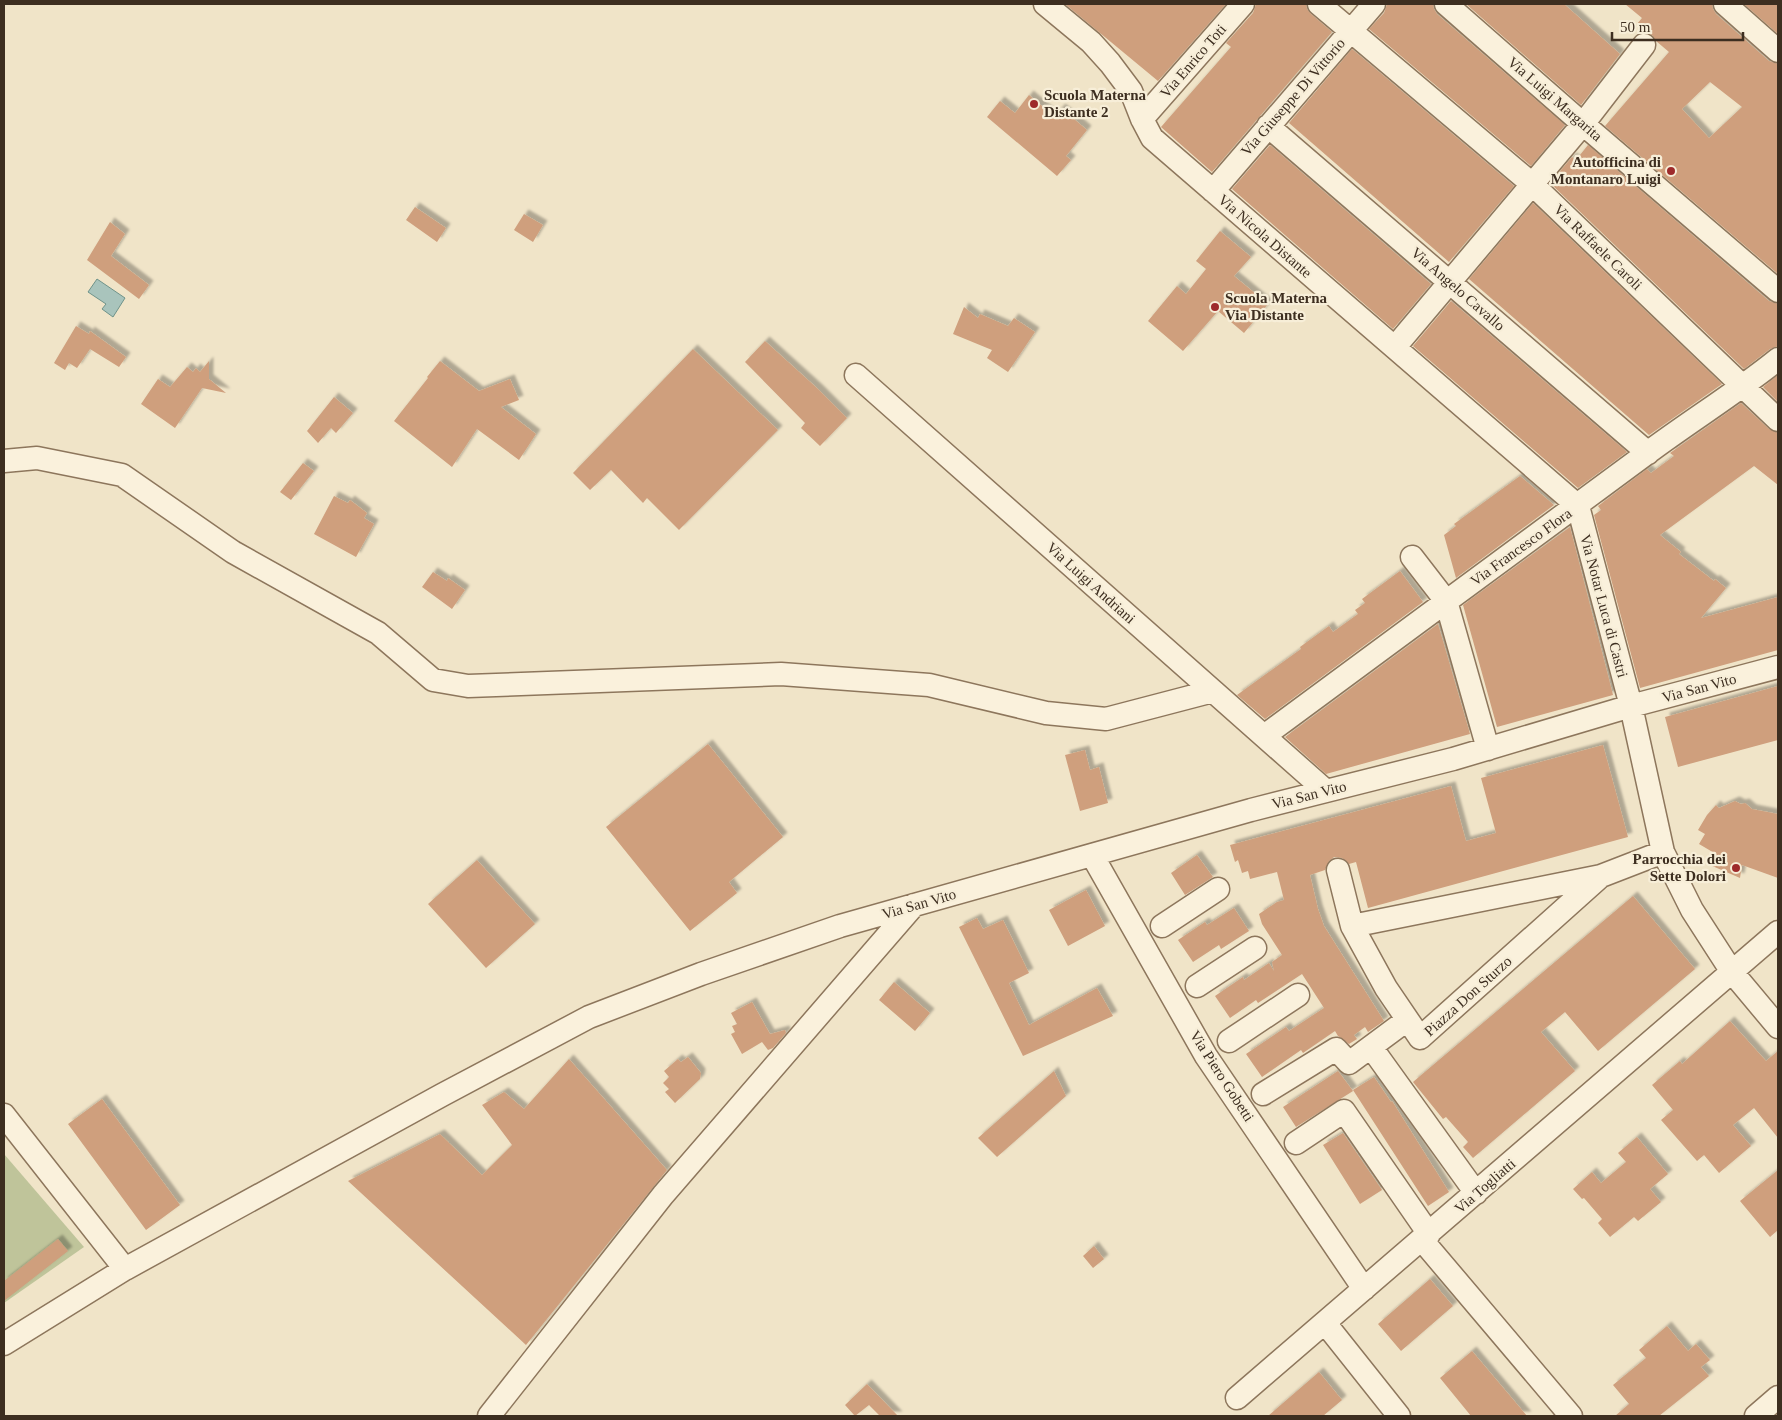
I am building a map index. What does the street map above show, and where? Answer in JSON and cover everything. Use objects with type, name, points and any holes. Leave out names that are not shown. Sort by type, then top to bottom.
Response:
[{"type":"street","name":"Via Nicola Distante","points":[[1045,4],[1091,42],[1110,63],[1131,91],[1152,138],[1578,506]]},
{"type":"street","name":"Via Enrico Toti","points":[[1142,119],[1243,4]]},
{"type":"street","name":"Via Raffaele Caroli","points":[[1318,4],[1532,184],[1778,420]]},
{"type":"street","name":"Via Giuseppe Di Vittorio","points":[[1213,191],[1374,4]]},
{"type":"street","name":"Via Luigi Margarita","points":[[1446,4],[1582,124],[1778,291]]},
{"type":"street","points":[[1725,4],[1778,52]]},
{"type":"street","points":[[1395,348],[1582,124],[1644,45]]},
{"type":"street","name":"Via Angelo Cavallo","points":[[1268,126],[1648,453]]},
{"type":"street","name":"Via Francesco Flora","points":[[1264,736],[1648,453],[1744,386],[1778,359]]},
{"type":"street","name":"Via Luigi Andriani","points":[[856,375],[1326,791]]},
{"type":"street","points":[[4,461],[37,458],[122,475],[233,552],[378,634],[434,680],[468,686],[781,674],[929,685],[1046,713],[1106,719],[1212,691]]},
{"type":"street","name":"Via Notar Luca di Castri","points":[[1578,506],[1630,706],[1663,852],[1692,910],[1732,972],[1778,1027]]},
{"type":"street","points":[[1412,557],[1446,601],[1488,749]]},
{"type":"street","name":"Via San Vito","points":[[4,1344],[125,1270],[442,1095],[589,1017],[701,974],[840,926],[1326,791],[1488,749],[1630,706],[1778,666]]},
{"type":"street","name":"Piazza Don Sturzo","points":[[1601,876],[1420,1038],[1386,988],[1352,926],[1601,876],[1663,852]]},
{"type":"street","name":"Via Piero Gobetti","points":[[1092,855],[1206,1056],[1364,1289]]},
{"type":"street","points":[[1338,870],[1352,926]]},
{"type":"street","points":[[1162,926],[1218,889]]},
{"type":"street","points":[[489,1416],[663,1195],[914,905]]},
{"type":"street","name":"Via Togliatti","points":[[1237,1398],[1778,932]]},
{"type":"street","points":[[1197,986],[1255,948]]},
{"type":"street","points":[[1229,1041],[1298,995]]},
{"type":"street","points":[[1263,1094],[1336,1049],[1350,1063],[1407,1020]]},
{"type":"street","points":[[1371,1047],[1476,1194]]},
{"type":"street","points":[[1296,1143],[1344,1111],[1426,1237],[1571,1416]]},
{"type":"street","points":[[4,1115],[125,1270]]},
{"type":"street","points":[[1325,1323],[1399,1416]]},
{"type":"street","points":[[1756,1416],[1778,1397]]},
{"type":"green space","points":[[4,1154],[84,1247],[4,1303]]},
{"type":"water","points":[[97,279],[125,298],[113,317],[102,309],[106,304],[88,292]]},
{"type":"building","points":[[1065,4],[1226,4],[1158,81]]},
{"type":"building","points":[[1256,4],[1306,4],[1311,14],[1332,32],[1212,172],[1161,127],[1231,47],[1226,43],[1253,13]]},
{"type":"building","points":[[1387,4],[1433,4],[1437,14],[1565,125],[1531,166],[1369,29],[1384,13]]},
{"type":"building","points":[[1466,4],[1564,4],[1620,54],[1581,105]]},
{"type":"building","points":[[1625,4],[1712,4],[1716,14],[1769,61],[1778,64],[1778,274],[1605,126],[1669,52],[1652,35],[1637,24],[1642,18]],"holes":[[[1710,82],[1742,107],[1709,138],[1682,109]]]},
{"type":"building","points":[[1744,4],[1778,4],[1778,34]]},
{"type":"building","points":[[1352,49],[1514,186],[1449,262],[1289,123]]},
{"type":"building","points":[[1029,95],[1054,116],[1061,108],[1087,130],[1066,156],[1071,160],[1057,176],[987,117],[1000,101],[1015,113]]},
{"type":"building","points":[[1270,145],[1431,284],[1393,329],[1232,189]]},
{"type":"building","points":[[1588,145],[1769,301],[1778,304],[1778,346],[1770,349],[1744,369],[1550,183],[1572,157],[1576,160]]},
{"type":"building","points":[[1533,203],[1722,384],[1649,435],[1469,279]]},
{"type":"building","points":[[415,207],[446,228],[437,242],[406,220]]},
{"type":"building","points":[[524,214],[543,225],[533,242],[514,230]]},
{"type":"building","points":[[110,222],[125,234],[111,256],[149,285],[139,299],[87,260]]},
{"type":"building","points":[[1220,231],[1251,257],[1234,276],[1268,304],[1244,333],[1218,311],[1183,351],[1148,321],[1177,286],[1186,294],[1206,269],[1196,261]]},
{"type":"building","points":[[1451,301],[1627,452],[1578,488],[1413,346]]},
{"type":"building","points":[[964,307],[978,318],[980,314],[1008,326],[1014,318],[1035,332],[1008,372],[987,358],[992,350],[953,334]]},
{"type":"building","points":[[76,326],[89,334],[90,331],[126,357],[119,367],[90,349],[77,368],[69,363],[65,370],[54,363]]},
{"type":"building","points":[[765,341],[847,418],[820,446],[801,428],[805,423],[745,362]]},
{"type":"building","points":[[693,349],[778,430],[679,530],[647,498],[643,503],[611,470],[590,490],[573,473]]},
{"type":"building","points":[[209,361],[209,379],[226,393],[202,388],[175,428],[141,404],[158,379],[170,387],[187,367],[193,372],[196,368],[200,372]]},
{"type":"building","points":[[440,361],[479,391],[510,379],[519,400],[501,407],[536,434],[519,460],[477,429],[452,467],[394,421]]},
{"type":"building","points":[[1778,375],[1778,402],[1763,387]]},
{"type":"building","points":[[334,397],[353,413],[336,433],[331,428],[318,443],[307,431]]},
{"type":"building","points":[[1741,403],[1769,429],[1778,433],[1778,485],[1754,466],[1660,535],[1681,552],[1679,554],[1726,588],[1701,618],[1778,597],[1778,650],[1640,688],[1594,515],[1601,510],[1598,506],[1647,469],[1651,473],[1674,456],[1670,453]]},
{"type":"building","points":[[303,463],[314,471],[291,500],[280,492]]},
{"type":"building","points":[[1520,476],[1554,505],[1456,578],[1444,535],[1456,526],[1454,524]]},
{"type":"building","points":[[334,496],[348,503],[350,500],[367,513],[364,518],[374,524],[356,557],[314,534]]},
{"type":"building","points":[[1570,527],[1613,695],[1497,727],[1463,605]]},
{"type":"building","points":[[1400,571],[1423,602],[1265,719],[1237,695],[1301,649],[1300,647],[1329,626],[1333,632],[1358,614],[1355,610],[1365,603],[1362,599]]},
{"type":"building","points":[[433,572],[447,581],[448,578],[465,590],[452,609],[422,587]]},
{"type":"building","points":[[1438,624],[1470,734],[1326,774],[1285,737]]},
{"type":"building","points":[[1778,686],[1778,740],[1678,767],[1665,717]]},
{"type":"building","points":[[708,744],[783,837],[729,882],[737,893],[690,931],[606,827]]},
{"type":"building","points":[[1603,745],[1628,837],[1368,908],[1356,862],[1349,864],[1342,858],[1334,857],[1329,861],[1325,870],[1310,875],[1324,926],[1384,1021],[1368,1032],[1365,1027],[1354,1035],[1357,1039],[1349,1044],[1338,1036],[1335,1031],[1303,1053],[1301,1050],[1262,1077],[1246,1054],[1286,1027],[1289,1031],[1324,1008],[1302,974],[1258,1003],[1256,1000],[1230,1018],[1215,996],[1243,977],[1244,980],[1269,963],[1274,971],[1272,962],[1282,955],[1262,924],[1259,914],[1277,902],[1284,900],[1277,872],[1250,879],[1248,871],[1242,873],[1238,860],[1235,862],[1230,845],[1451,786],[1466,841],[1496,833],[1481,778]]},
{"type":"building","points":[[1085,750],[1090,770],[1099,767],[1108,803],[1080,811],[1065,755]]},
{"type":"building","points":[[1735,801],[1741,804],[1745,803],[1752,809],[1778,814],[1778,878],[1742,865],[1740,878],[1710,865],[1716,854],[1699,844],[1705,834],[1698,830],[1716,805],[1719,808]]},
{"type":"building","points":[[1197,855],[1213,877],[1185,895],[1171,873]]},
{"type":"building","points":[[477,860],[535,924],[486,968],[428,904]]},
{"type":"building","points":[[1086,890],[1105,926],[1068,946],[1049,910]]},
{"type":"building","points":[[1633,896],[1695,969],[1598,1051],[1565,1012],[1541,1032],[1575,1071],[1473,1158],[1463,1147],[1468,1142],[1446,1117],[1443,1119],[1413,1082]]},
{"type":"building","points":[[1234,908],[1249,931],[1221,949],[1219,945],[1193,962],[1178,940],[1205,922],[1207,925]]},
{"type":"building","points":[[977,918],[983,929],[1003,920],[1029,973],[1009,983],[1029,1025],[1097,988],[1113,1016],[1023,1056],[959,927]]},
{"type":"building","points":[[894,982],[930,1013],[915,1031],[879,1000]]},
{"type":"building","points":[[752,1002],[770,1034],[785,1030],[786,1033],[773,1048],[768,1050],[762,1042],[742,1054],[731,1034],[735,1032],[732,1026],[737,1024],[731,1013]]},
{"type":"building","points":[[1730,1021],[1766,1061],[1778,1051],[1778,1138],[1754,1108],[1733,1125],[1751,1146],[1719,1173],[1704,1155],[1697,1161],[1661,1120],[1673,1110],[1652,1085],[1680,1061],[1682,1064]]},
{"type":"building","points":[[688,1057],[701,1073],[700,1079],[675,1103],[665,1092],[669,1089],[663,1083],[669,1077],[664,1071],[678,1059],[681,1062]]},
{"type":"building","points":[[569,1059],[667,1170],[526,1345],[348,1181],[440,1134],[482,1175],[512,1145],[482,1105],[504,1092],[524,1109]]},
{"type":"building","points":[[1054,1071],[1066,1096],[997,1157],[978,1138]]},
{"type":"building","points":[[1338,1071],[1353,1091],[1296,1127],[1283,1107]]},
{"type":"building","points":[[1374,1077],[1392,1101],[1449,1192],[1428,1206],[1353,1090]]},
{"type":"building","points":[[102,1099],[180,1205],[146,1230],[68,1124]]},
{"type":"building","points":[[1343,1133],[1382,1190],[1360,1204],[1323,1145]]},
{"type":"building","points":[[1637,1137],[1668,1174],[1650,1189],[1661,1202],[1638,1221],[1634,1217],[1610,1237],[1598,1223],[1602,1219],[1584,1198],[1582,1199],[1573,1189],[1592,1172],[1601,1183],[1626,1162],[1618,1153]]},
{"type":"building","points":[[1778,1170],[1778,1230],[1770,1237],[1740,1201]]},
{"type":"building","points":[[58,1239],[68,1251],[4,1301],[4,1281]]},
{"type":"building","points":[[1094,1246],[1104,1259],[1093,1268],[1083,1256]]},
{"type":"building","points":[[1430,1279],[1453,1306],[1401,1351],[1378,1324]]},
{"type":"building","points":[[1667,1326],[1688,1351],[1696,1344],[1710,1360],[1701,1367],[1709,1376],[1659,1416],[1615,1416],[1629,1404],[1613,1385],[1646,1358],[1639,1350]]},
{"type":"building","points":[[1472,1351],[1527,1416],[1471,1416],[1440,1378]]},
{"type":"building","points":[[1319,1372],[1342,1400],[1323,1416],[1268,1416]]},
{"type":"building","points":[[867,1384],[898,1416],[880,1416],[869,1405],[855,1416],[845,1405]]},
{"type":"place","name":"Scuola Materna Distante 2","points":[[1034,104]]},
{"type":"place","name":"Autofficina di Montanaro Luigi","points":[[1671,171]]},
{"type":"place","name":"Scuola Materna Via Distante","points":[[1215,307]]},
{"type":"place","name":"Parrocchia dei Sette Dolori","points":[[1736,868]]}]
